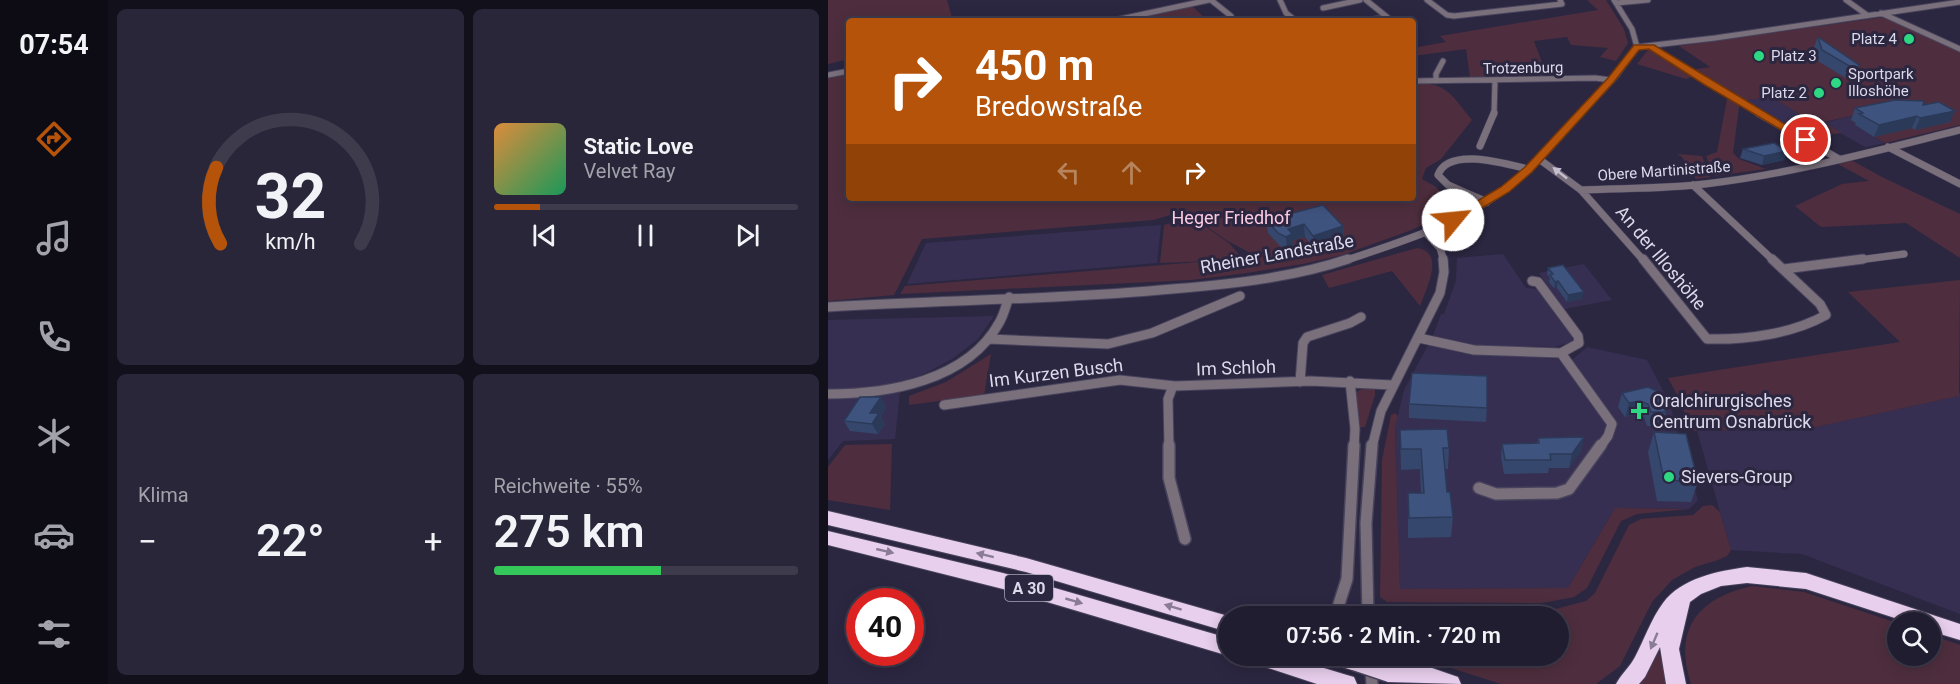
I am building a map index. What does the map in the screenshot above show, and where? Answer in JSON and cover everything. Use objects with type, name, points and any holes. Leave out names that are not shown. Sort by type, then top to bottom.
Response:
[{"type":"highway","name":"A 30","points":[[828,518],[1026,565],[1218,621]]},
{"type":"highway","name":"A 30","points":[[828,538],[1003,581],[1218,644]]},
{"type":"highway","points":[[1626,684],[1638,671],[1648,654],[1664,616],[1670,608],[1695,588],[1720,578],[1747,575],[1806,581],[1846,592],[1960,632]]},
{"type":"highway","points":[[1676,684],[1669,649],[1682,600]]},
{"type":"highway","points":[[1289,666],[1347,684]]},
{"type":"highway","points":[[1369,666],[1380,678],[1420,684]]},
{"type":"highway","points":[[1380,678],[1432,677],[1451,684]]},
{"type":"street","points":[[1125,18],[1210,0],[1231,16]]},
{"type":"street","points":[[1280,0],[1286,13],[1292,18]]},
{"type":"street","points":[[1323,8],[1360,0]]},
{"type":"street","points":[[1366,0],[1389,18]]},
{"type":"street","points":[[1427,0],[1448,15],[1454,16],[1562,4],[1560,0]]},
{"type":"street","points":[[1648,0],[1615,2],[1632,29],[1637,47],[1651,47],[1960,2]]},
{"type":"street","points":[[1846,0],[1867,15]]},
{"type":"street","points":[[1881,13],[1960,49]]},
{"type":"street","name":"Rheiner Landstraße","points":[[828,307],[1168,289],[1274,276],[1346,261],[1426,233],[1487,202],[1539,159],[1611,80],[1637,47]]},
{"type":"street","points":[[1651,47],[1739,102],[1839,159]]},
{"type":"street","points":[[1436,81],[1436,74],[1443,61]]},
{"type":"street","points":[[828,75],[846,72]]},
{"type":"street","name":"Trotzenburg","points":[[1416,81],[1595,78],[1611,80]]},
{"type":"street","points":[[1480,146],[1490,128],[1494,112],[1495,80]]},
{"type":"street","name":"Obere Martinistraße","points":[[1581,190],[1693,185],[1759,176],[1960,130]]},
{"type":"street","points":[[1888,147],[1960,184]]},
{"type":"street","points":[[1487,202],[1444,182],[1438,175],[1440,169],[1451,162],[1466,159],[1528,170]]},
{"type":"street","name":"An der Illoshöhe","points":[[1539,159],[1581,190],[1631,244],[1707,339],[1725,341],[1771,332],[1817,322],[1826,315],[1820,304],[1784,269]]},
{"type":"street","points":[[1693,185],[1784,269],[1904,254]]},
{"type":"street","points":[[1368,606],[1366,572],[1371,457],[1378,418],[1392,385],[1419,338],[1440,287],[1445,266],[1437,244],[1426,233]]},
{"type":"street","points":[[1419,338],[1474,350],[1561,353],[1575,347],[1579,343],[1578,336],[1538,282],[1532,281]]},
{"type":"street","name":"Rheiner Landstraße","points":[[989,339],[1087,345],[1128,340],[1152,333],[1240,296]]},
{"type":"street","points":[[828,394],[855,394],[886,390],[933,376],[953,366],[989,339],[1005,311],[1009,297]]},
{"type":"street","name":"Im Schloh","points":[[1300,382],[1303,343],[1307,337],[1350,323],[1361,317]]},
{"type":"street","points":[[1479,488],[1496,494],[1557,493],[1569,489],[1608,436],[1612,424],[1608,416],[1561,353]]},
{"type":"street","name":"Im Kurzen Busch","points":[[944,405],[1120,380],[1173,386]]},
{"type":"street","points":[[1339,604],[1347,579],[1355,429],[1350,381]]},
{"type":"street","name":"Im Schloh","points":[[1173,386],[1350,381],[1392,385]]},
{"type":"street","points":[[1173,386],[1168,399],[1169,478],[1185,539]]},
{"type":"shaded area","points":[[1771,97],[1833,134],[1805,138],[1741,101]]},
{"type":"shaded area","points":[[1864,113],[1856,126],[1885,143],[1865,147],[1823,123]]},
{"type":"shaded area","points":[[1161,225],[1157,263],[907,284],[926,243]]},
{"type":"shaded area","points":[[1503,254],[1526,288],[1538,289],[1572,336],[1572,342],[1554,347],[1530,346],[1530,357],[1572,360],[1587,347],[1647,360],[1669,402],[1698,500],[1689,509],[1615,508],[1568,588],[1400,589],[1395,428],[1404,390],[1432,338],[1441,314],[1444,314],[1456,281],[1457,258]]},
{"type":"shaded area","points":[[1584,264],[1612,300],[1564,309],[1539,273]]},
{"type":"shaded area","points":[[994,316],[978,339],[952,359],[926,373],[901,382],[895,439],[843,441],[828,460],[828,320]]},
{"type":"shaded area","points":[[1960,392],[1960,614],[1802,554],[1731,550],[1697,431],[1807,429],[1958,396]]},
{"type":"green space","points":[[828,0],[947,0],[952,18],[846,18],[846,60],[828,64]]},
{"type":"green space","points":[[1587,0],[1606,0],[1624,29],[1628,43],[1616,61],[1600,57],[1608,48],[1571,45],[1567,37],[1534,41],[1547,76],[1470,77],[1466,49],[1416,56],[1416,47],[1446,42],[1440,36],[1598,10]]},
{"type":"green space","points":[[1191,5],[1205,18],[1132,18]]},
{"type":"green space","name":"Sportpark Illoshöhe","points":[[1885,17],[1960,51],[1960,125],[1885,143],[1855,125],[1857,124],[1851,120],[1864,113],[1824,122],[1842,133],[1833,134],[1771,97],[1741,101],[1690,70],[1710,67],[1679,46]]},
{"type":"green space","points":[[1653,49],[1694,76],[1686,79],[1637,64],[1648,50]]},
{"type":"green space","name":"Heger Friedhof","points":[[846,73],[846,201],[1416,201],[1416,83],[1442,88],[1454,97],[1472,120],[1441,159],[1426,168],[1422,179],[1436,187],[1456,210],[1409,231],[1342,255],[1303,264],[1191,280],[900,294],[905,286],[1211,261],[1160,263],[1164,225],[1192,217],[1230,244],[1243,259],[1260,258],[1226,240],[1185,211],[1153,220],[922,239],[894,295],[828,301],[828,76]]},
{"type":"green space","points":[[1727,99],[1739,104],[1733,153],[1739,159],[1766,169],[1714,176],[1706,156],[1717,152]]},
{"type":"green space","points":[[1677,154],[1702,156],[1710,177],[1696,179],[1682,157]]},
{"type":"green space","points":[[1851,160],[1960,214],[1960,258],[1906,223],[1821,227],[1795,206],[1842,184],[1869,181],[1836,163]]},
{"type":"green space","points":[[1417,248],[1426,251],[1431,256],[1432,264],[1432,272],[1420,306],[1392,271],[1329,288],[1322,275]]},
{"type":"green space","points":[[1960,280],[1959,396],[1807,429],[1690,431],[1681,402],[1668,378],[1900,342],[1848,292]]},
{"type":"green space","points":[[991,354],[984,395],[909,405],[909,396],[946,382]]},
{"type":"green space","points":[[1365,387],[1375,390],[1375,395],[1365,427],[1360,427],[1355,393]]},
{"type":"green space","points":[[1395,413],[1398,416],[1395,428],[1400,589],[1568,588],[1615,508],[1689,509],[1637,514],[1621,521],[1587,588],[1574,597],[1542,603],[1387,602],[1380,597],[1382,460],[1391,415]]},
{"type":"green space","points":[[892,444],[890,510],[828,500],[828,467],[845,445]]},
{"type":"green space","points":[[1712,505],[1720,512],[1731,550],[1727,556],[1695,567],[1672,580],[1652,602],[1620,666],[1596,684],[1501,684],[1445,666],[1569,666],[1569,606],[1567,606],[1586,601],[1595,593],[1629,525],[1641,519],[1693,515],[1703,506]]},
{"type":"green space","points":[[1752,586],[1804,592],[1887,620],[1887,666],[1941,666],[1941,638],[1960,645],[1960,684],[1691,684],[1685,647],[1688,632],[1704,608],[1733,591]]},
{"type":"green space","points":[[1659,651],[1667,684],[1639,684]]},
{"type":"building","points":[[1818,37],[1859,65],[1856,70],[1822,50]]},
{"type":"building","points":[[1895,100],[1924,101],[1923,105],[1939,102],[1955,111],[1920,118],[1917,116],[1879,125],[1859,114],[1863,113],[1855,108]]},
{"type":"building","points":[[1774,143],[1787,151],[1764,156],[1743,149]]},
{"type":"building","points":[[1323,205],[1343,226],[1313,236],[1304,224],[1288,229],[1292,234],[1286,237],[1278,233],[1266,220]]},
{"type":"building","points":[[1563,265],[1584,292],[1568,295],[1558,281],[1555,282],[1548,268]]},
{"type":"building","points":[[1412,373],[1487,376],[1487,408],[1409,404]]},
{"type":"building","points":[[1648,387],[1659,392],[1666,412],[1651,412],[1648,404],[1640,401],[1629,403],[1622,393]]},
{"type":"building","points":[[860,397],[881,397],[870,413],[879,413],[872,424],[844,421]]},
{"type":"building","points":[[1447,429],[1449,448],[1443,448],[1447,492],[1450,492],[1453,517],[1409,518],[1408,493],[1424,493],[1421,449],[1401,449],[1400,430]]},
{"type":"building","points":[[1654,432],[1686,434],[1698,482],[1664,480]]},
{"type":"building","points":[[1584,437],[1572,454],[1550,454],[1551,460],[1505,460],[1502,444],[1539,443],[1538,438]]},
{"type":"place","name":"Platz 4","points":[[1909,39]]},
{"type":"place","name":"Platz 3","points":[[1759,56]]},
{"type":"place","name":"Sportpark Illoshöhe","points":[[1836,83]]},
{"type":"place","name":"Platz 2","points":[[1819,93]]},
{"type":"place","name":"Oralchirurgisches Centrum Osnabrück","points":[[1639,411]]},
{"type":"place","name":"Sievers-Group","points":[[1669,477]]},
{"type":"route","points":[[1453,220],[1505,190],[1528,170],[1611,80],[1637,47],[1651,47],[1759,114],[1806,140]]}]
